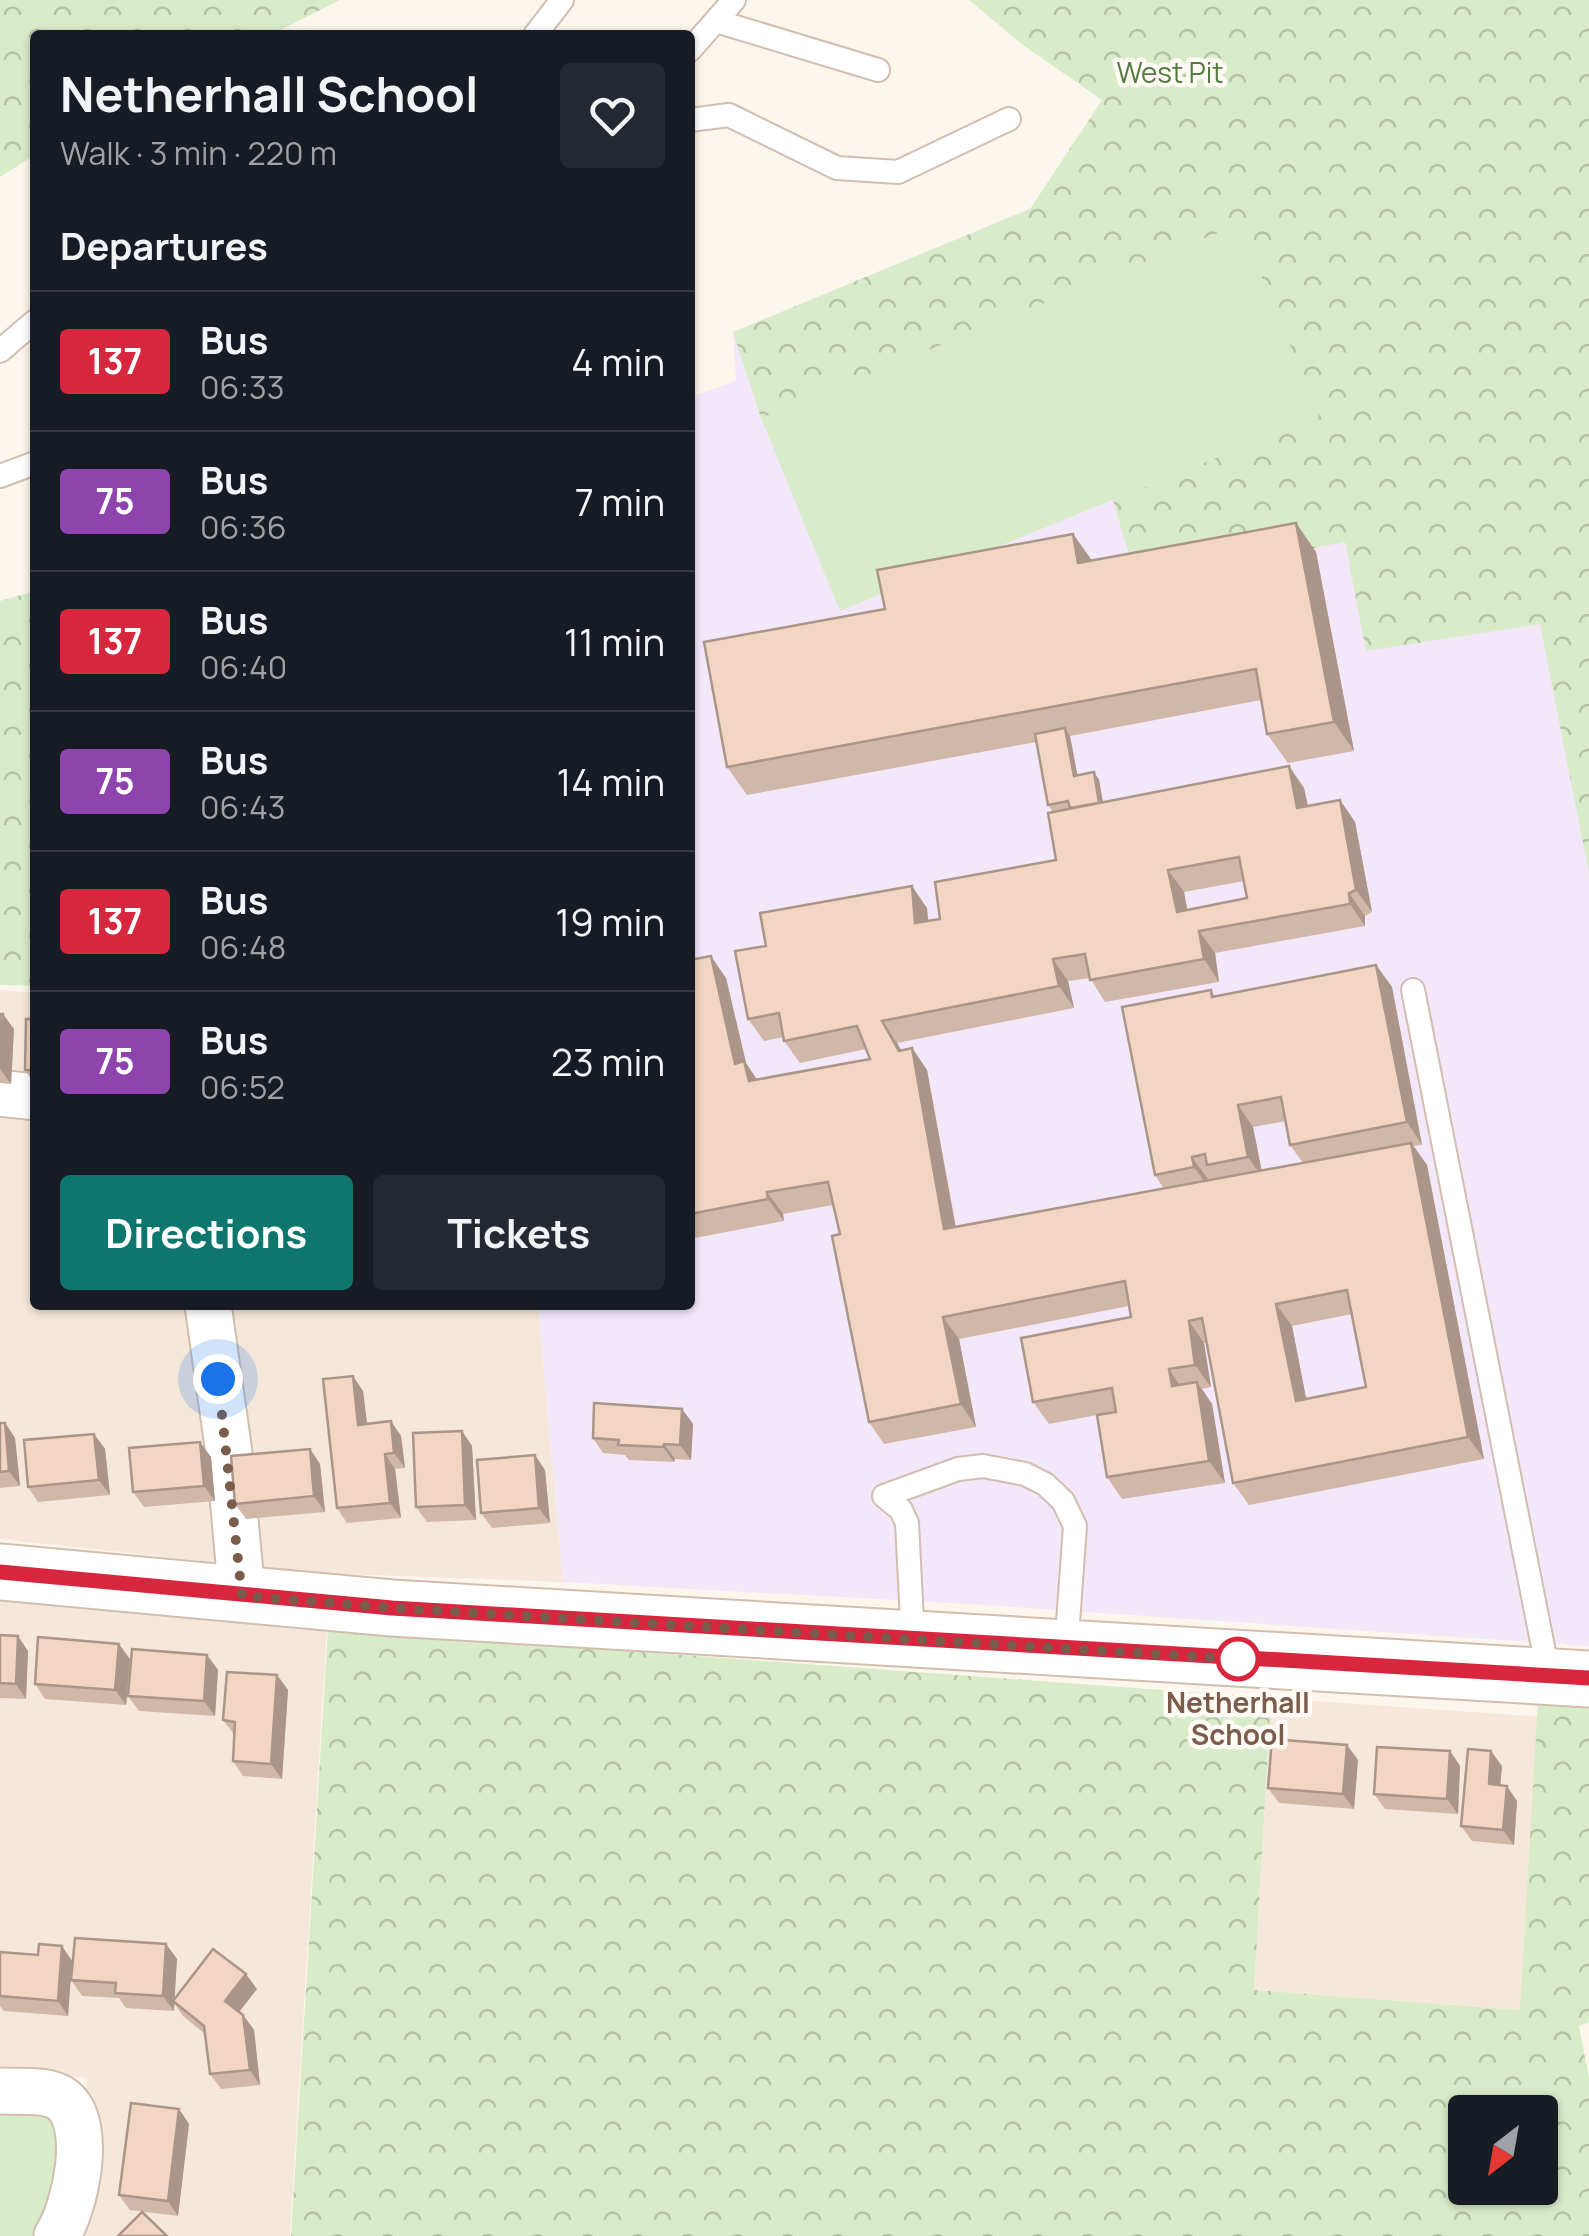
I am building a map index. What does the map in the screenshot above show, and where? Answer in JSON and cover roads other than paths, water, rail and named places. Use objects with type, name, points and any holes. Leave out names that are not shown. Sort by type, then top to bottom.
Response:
[{"type":"street","points":[[0,1094],[30,1097]]},
{"type":"street","points":[[209,1310],[229,1453],[242,1596]]},
{"type":"street","points":[[0,1572],[242,1596],[1066,1650],[1569,1678]]},
{"type":"street","points":[[0,2092],[51,2094],[65,2102],[77,2123],[78,2180],[71,2209],[57,2236]]},
{"type":"lane","points":[[539,30],[562,0]]},
{"type":"lane","points":[[695,44],[734,0]]},
{"type":"lane","points":[[716,21],[878,70]]},
{"type":"lane","points":[[695,119],[729,115],[837,168],[898,172],[1009,119]]},
{"type":"lane","points":[[0,351],[30,325]]},
{"type":"lane","points":[[0,476],[30,466]]},
{"type":"lane","points":[[1414,990],[1569,1678]]},
{"type":"lane","points":[[913,1640],[907,1523],[901,1510],[884,1496],[958,1469],[983,1466],[1025,1474],[1064,1501],[1075,1526],[1066,1650]]},
{"type":"place","name":"Netherhall School","points":[[1238,1659]]},
{"type":"park label","name":"West Pit","points":[[1170,72]]}]
